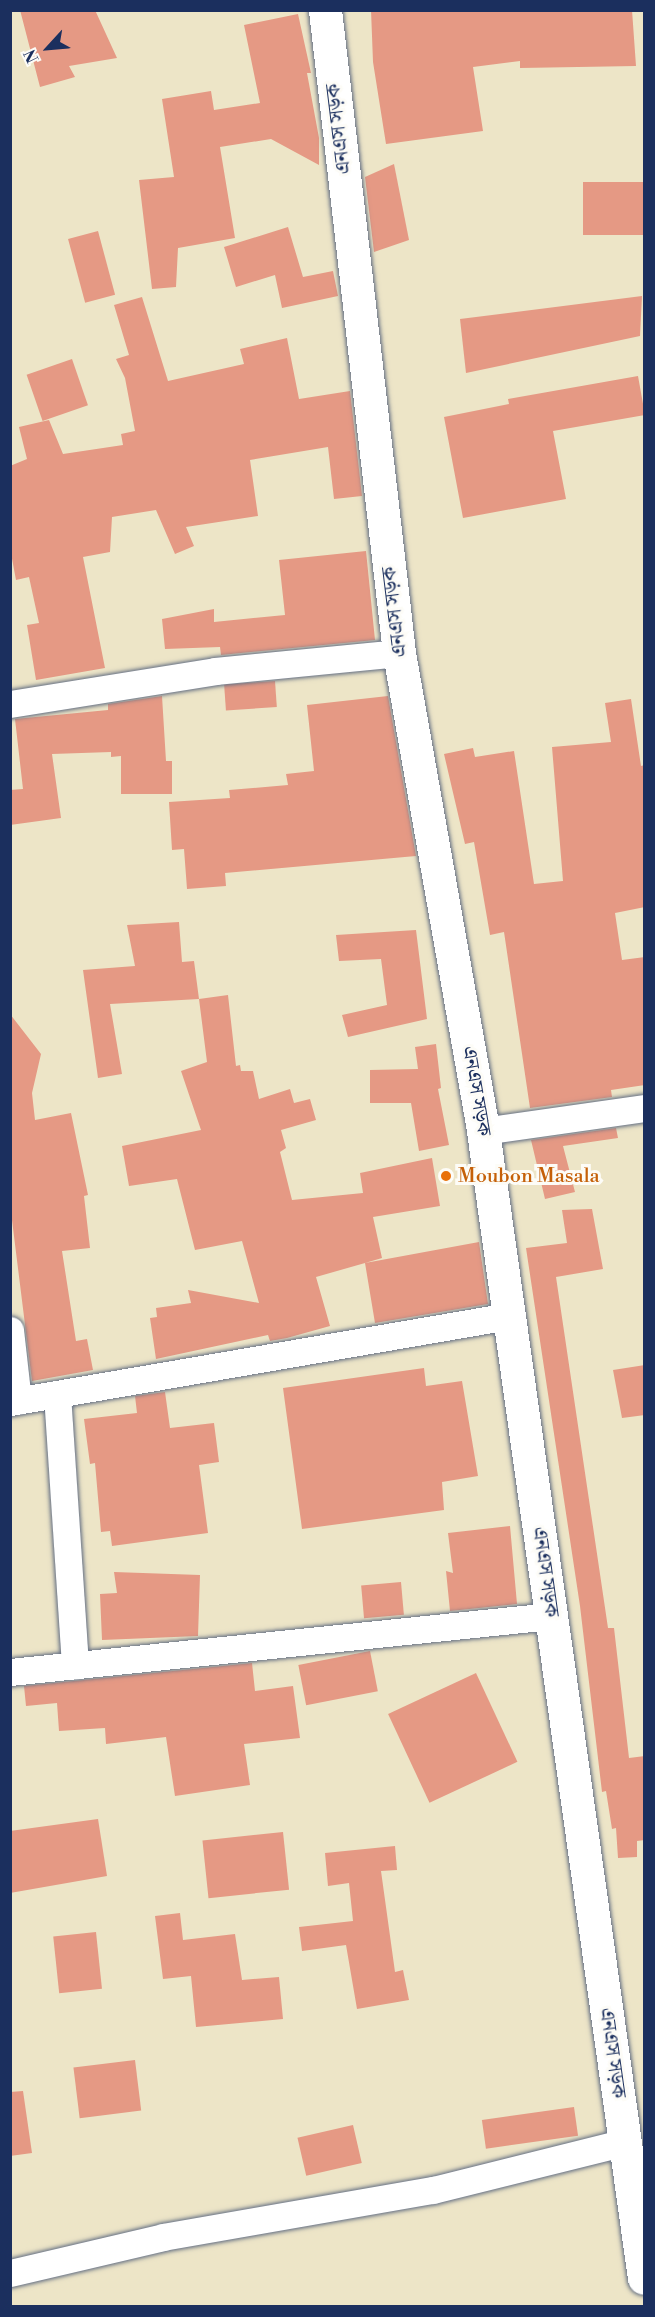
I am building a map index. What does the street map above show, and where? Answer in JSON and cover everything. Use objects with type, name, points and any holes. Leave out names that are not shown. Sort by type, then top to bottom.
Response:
[{"type":"main road","name":"এনএস সড়ক","points":[[325,10],[399,653],[483,1131],[645,2278]]},
{"type":"street","points":[[10,704],[215,671],[399,653]]},
{"type":"street","points":[[483,1131],[645,1108]]},
{"type":"street","points":[[10,1330],[14,1402],[509,1316]]},
{"type":"street","points":[[57,1394],[75,1665]]},
{"type":"street","points":[[10,1672],[551,1616]]},
{"type":"street","points":[[10,2273],[164,2237],[433,2190],[625,2142]]},
{"type":"building","points":[[20,10],[95,10],[117,58],[69,66],[75,77],[40,87]]},
{"type":"building","points":[[371,10],[632,10],[636,66],[520,68],[520,61],[473,67],[483,131],[386,144],[373,62]]},
{"type":"building","points":[[298,14],[311,73],[307,73],[319,138],[319,165],[271,139],[220,147],[235,238],[178,248],[176,287],[152,289],[139,180],[174,177],[162,99],[211,91],[214,110],[260,103],[244,25]]},
{"type":"building","points":[[394,164],[409,240],[374,252],[365,177]]},
{"type":"building","points":[[583,182],[644,182],[644,235],[583,235]]},
{"type":"building","points":[[288,227],[303,277],[333,271],[338,296],[282,308],[275,275],[236,287],[224,247]]},
{"type":"building","points":[[98,231],[115,295],[85,303],[68,239]]},
{"type":"building","points":[[642,296],[640,336],[466,373],[460,319]]},
{"type":"building","points":[[142,297],[168,381],[244,364],[240,349],[287,338],[299,399],[350,391],[362,496],[334,499],[328,447],[250,460],[258,516],[186,527],[194,546],[175,554],[156,510],[112,517],[110,552],[83,557],[105,668],[36,680],[27,625],[39,623],[29,577],[16,580],[10,548],[10,466],[27,459],[19,427],[49,420],[63,454],[123,445],[121,434],[135,431],[125,378],[116,359],[129,355],[114,305]]},
{"type":"building","points":[[72,359],[88,405],[43,421],[27,375]]},
{"type":"building","points":[[638,376],[645,415],[553,431],[566,499],[463,518],[444,417],[509,404],[508,399]]},
{"type":"building","points":[[366,551],[375,640],[221,655],[220,647],[165,649],[162,619],[214,609],[214,622],[285,615],[279,560]]},
{"type":"building","points":[[275,681],[277,707],[226,710],[224,685]]},
{"type":"building","points":[[162,696],[166,761],[172,761],[172,794],[121,794],[121,756],[111,757],[111,752],[52,754],[61,818],[10,825],[10,790],[23,789],[15,719],[108,710],[108,704]]},
{"type":"building","points":[[388,696],[416,856],[225,873],[226,886],[187,889],[184,849],[172,850],[169,802],[230,798],[229,790],[288,785],[286,774],[314,771],[307,705]]},
{"type":"building","points":[[631,699],[641,766],[645,765],[645,907],[615,913],[622,960],[645,957],[645,1085],[611,1090],[612,1097],[530,1108],[504,932],[490,935],[474,842],[465,844],[444,754],[473,748],[475,757],[514,751],[534,884],[563,881],[552,747],[611,742],[605,703]]},
{"type":"building","points":[[179,922],[182,962],[194,961],[199,999],[110,1004],[122,1074],[98,1078],[83,970],[135,966],[127,925]]},
{"type":"building","points":[[416,930],[427,1019],[348,1037],[342,1015],[387,1005],[381,959],[339,961],[336,935]]},
{"type":"building","points":[[228,995],[236,1066],[240,1065],[241,1071],[253,1071],[259,1099],[290,1089],[294,1103],[310,1099],[316,1120],[281,1130],[286,1148],[280,1152],[292,1200],[363,1193],[360,1173],[432,1158],[440,1206],[373,1217],[382,1258],[316,1277],[330,1326],[287,1338],[270,1341],[268,1335],[156,1359],[150,1318],[157,1317],[156,1308],[191,1303],[188,1290],[259,1303],[242,1241],[195,1250],[177,1179],[129,1186],[122,1146],[201,1130],[181,1071],[207,1062],[199,999]]},
{"type":"building","points":[[10,1014],[41,1054],[32,1093],[35,1120],[71,1113],[88,1195],[84,1196],[90,1248],[62,1251],[76,1341],[87,1339],[93,1370],[32,1381],[10,1204]]},
{"type":"building","points":[[436,1044],[441,1088],[438,1089],[449,1145],[419,1151],[411,1103],[370,1103],[370,1070],[418,1069],[415,1047]]},
{"type":"building","points":[[616,1128],[618,1138],[563,1146],[575,1192],[545,1199],[531,1140]]},
{"type":"building","points":[[592,1209],[603,1269],[556,1277],[608,1628],[614,1628],[629,1758],[645,1756],[645,1840],[637,1841],[637,1857],[618,1858],[616,1828],[612,1829],[606,1791],[602,1792],[580,1606],[526,1248],[567,1243],[562,1210]]},
{"type":"building","points":[[479,1242],[488,1304],[375,1323],[365,1263]]},
{"type":"building","points":[[645,1365],[645,1415],[622,1418],[613,1370]]},
{"type":"building","points":[[424,1368],[426,1386],[462,1381],[478,1476],[442,1482],[444,1510],[302,1529],[283,1388]]},
{"type":"building","points":[[165,1392],[170,1428],[214,1423],[219,1462],[199,1465],[208,1533],[112,1546],[110,1531],[101,1532],[95,1463],[90,1464],[84,1419],[137,1413],[135,1396]]},
{"type":"building","points":[[510,1526],[517,1604],[450,1611],[446,1571],[453,1573],[448,1533]]},
{"type":"building","points":[[114,1572],[200,1575],[198,1636],[102,1640],[100,1594],[117,1593]]},
{"type":"building","points":[[401,1582],[404,1615],[364,1618],[361,1585]]},
{"type":"building","points":[[370,1651],[378,1691],[306,1705],[298,1665]]},
{"type":"building","points":[[252,1663],[255,1691],[293,1686],[300,1738],[244,1744],[250,1785],[175,1796],[166,1737],[106,1744],[105,1728],[59,1731],[57,1703],[26,1706],[24,1686]]},
{"type":"building","points":[[476,1673],[517,1762],[430,1803],[388,1714]]},
{"type":"building","points":[[98,1819],[107,1876],[10,1893],[10,1831]]},
{"type":"building","points":[[283,1832],[289,1890],[209,1898],[202,1840]]},
{"type":"building","points":[[395,1846],[397,1870],[381,1871],[395,1972],[403,1970],[409,2000],[357,2009],[346,1945],[302,1951],[299,1927],[353,1921],[349,1883],[328,1886],[325,1853]]},
{"type":"building","points":[[180,1913],[183,1940],[235,1934],[242,1980],[279,1977],[283,2019],[196,2027],[191,1976],[163,1979],[155,1916]]},
{"type":"building","points":[[96,1932],[102,1989],[59,1993],[53,1936]]},
{"type":"building","points":[[135,2060],[141,2111],[80,2118],[73,2068]]},
{"type":"building","points":[[23,2091],[32,2153],[10,2156],[10,2092]]},
{"type":"building","points":[[574,2107],[578,2136],[486,2149],[482,2120]]},
{"type":"building","points":[[353,2125],[362,2163],[306,2176],[297,2138]]},
{"type":"place","name":"Moubon Masala","points":[[446,1176]]}]
